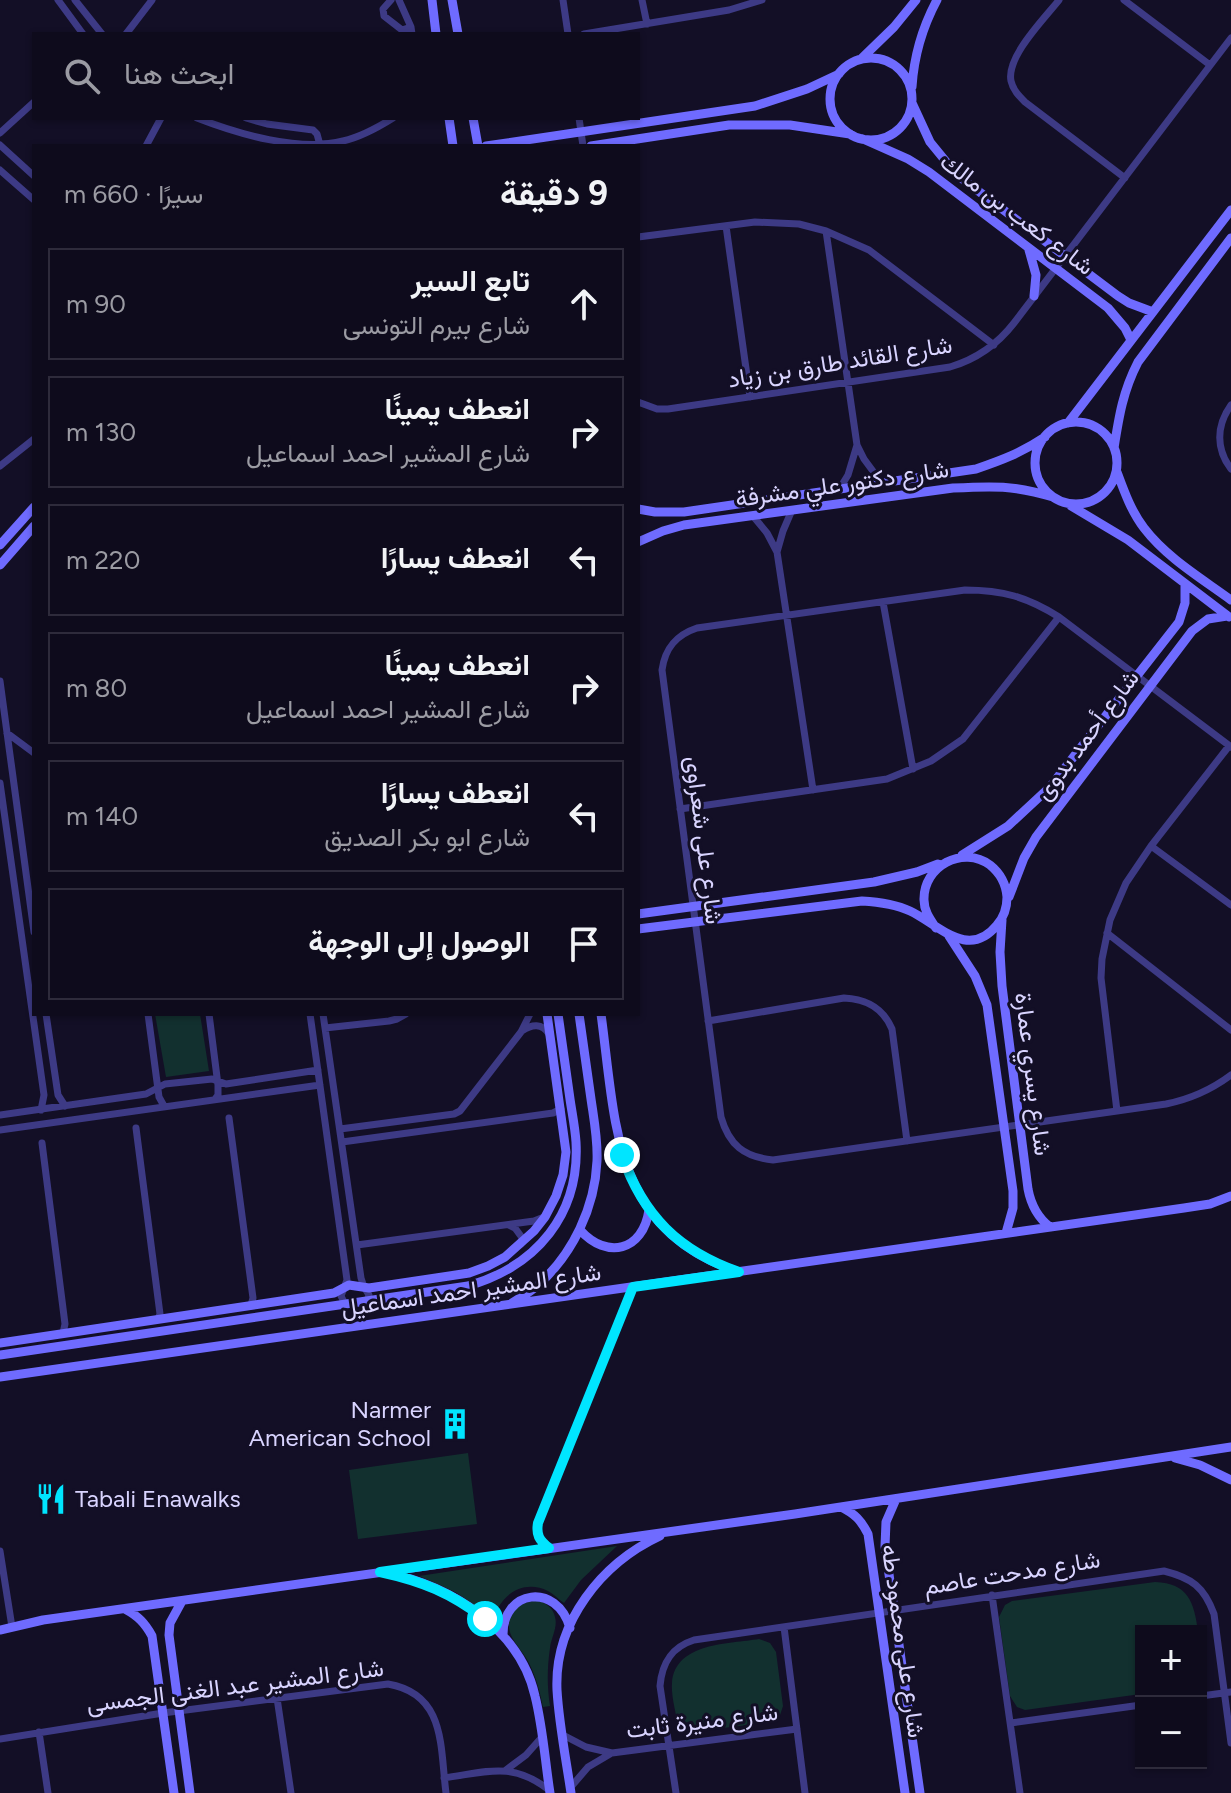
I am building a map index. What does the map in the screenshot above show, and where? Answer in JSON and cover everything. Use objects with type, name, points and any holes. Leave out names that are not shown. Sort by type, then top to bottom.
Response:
[{"type":"street","points":[[58,0],[83,32]]},
{"type":"street","points":[[75,0],[100,32]]},
{"type":"street","points":[[128,32],[152,0]]},
{"type":"street","points":[[391,0],[383,9],[384,16],[402,30],[412,30],[399,0]]},
{"type":"street","points":[[432,0],[436,32]]},
{"type":"street","points":[[452,0],[458,32]]},
{"type":"street","points":[[563,0],[568,32]]},
{"type":"street","points":[[642,0],[647,24]]},
{"type":"street","points":[[860,60],[916,0]]},
{"type":"street","points":[[604,144],[729,125],[790,125],[876,140],[890,136],[901,128],[908,117],[918,44],[937,0]]},
{"type":"street","points":[[1059,0],[1011,64],[1010,79],[1015,92],[1025,102],[1125,178]]},
{"type":"street","points":[[1124,0],[1210,65]]},
{"type":"street","points":[[597,32],[729,10],[759,1]]},
{"type":"street","points":[[84,32],[83,22],[93,23]]},
{"type":"street","points":[[87,32],[94,30],[93,23]]},
{"type":"street","name":"شارع القائد طارق بن زياد","points":[[640,403],[657,409],[668,409],[950,367],[973,358],[1005,335],[1231,38]]},
{"type":"street","points":[[850,134],[840,125],[830,100],[832,86],[848,65],[873,58],[886,61],[898,68],[911,90]]},
{"type":"street","points":[[500,144],[755,106],[807,89],[839,74]]},
{"type":"street","name":"شارع كعب بن مالك","points":[[912,103],[930,142],[957,175],[1118,296],[1153,312]]},
{"type":"street","points":[[0,133],[32,104]]},
{"type":"street","points":[[147,144],[160,120]]},
{"type":"street","points":[[202,120],[258,137],[312,144]]},
{"type":"street","points":[[253,120],[313,130],[320,144]]},
{"type":"street","points":[[324,144],[359,136],[389,120]]},
{"type":"street","points":[[449,120],[453,144]]},
{"type":"street","points":[[473,120],[478,144]]},
{"type":"street","points":[[579,120],[583,144]]},
{"type":"street","name":"شارع كعب بن مالك","points":[[863,139],[929,172],[1108,308],[1131,340]]},
{"type":"street","points":[[0,145],[32,174]]},
{"type":"street","points":[[0,170],[32,198]]},
{"type":"street","points":[[1068,423],[1231,210]]},
{"type":"street","points":[[640,237],[770,222],[799,224],[826,231],[869,250],[994,345]]},
{"type":"street","points":[[726,226],[750,397]]},
{"type":"street","points":[[826,231],[857,445],[881,482]]},
{"type":"street","points":[[1114,448],[1121,402],[1138,362],[1231,238]]},
{"type":"street","points":[[1027,247],[1036,275],[1034,296]]},
{"type":"street","points":[[1231,405],[1222,419],[1219,439],[1224,459],[1231,469]]},
{"type":"street","points":[[1065,502],[1078,504],[1103,494],[1112,484],[1116,471],[1116,455],[1106,436],[1095,427],[1082,423],[1068,423],[1055,428],[1038,448],[1035,462],[1043,487],[1053,497],[1128,540],[1229,617]]},
{"type":"street","name":"شارع دكتور علي مشرفة","points":[[640,509],[684,512],[976,469],[1009,458],[1045,437]]},
{"type":"street","points":[[0,466],[32,441]]},
{"type":"street","points":[[840,488],[848,475],[857,445]]},
{"type":"street","points":[[1116,471],[1132,509],[1158,544],[1231,600]]},
{"type":"street","name":"شارع دكتور علي مشرفة","points":[[640,541],[684,525],[953,488],[1013,487],[1053,497]]},
{"type":"street","points":[[816,492],[818,507]]},
{"type":"street","points":[[0,545],[32,509]]},
{"type":"street","points":[[777,552],[792,510]]},
{"type":"street","points":[[753,516],[777,552],[813,790]]},
{"type":"street","points":[[0,565],[32,528]]},
{"type":"street","name":"شارع أحمد بدوى","points":[[960,857],[1008,826],[1050,787],[1179,622],[1185,603],[1185,584]]},
{"type":"street","name":"شارع على شعراوى","points":[[1230,747],[1059,617],[1038,604],[990,590],[965,590],[697,628],[676,638],[663,658],[662,670],[721,1117],[733,1143],[745,1152],[773,1160],[1181,1101],[1206,1092],[1231,1075]]},
{"type":"street","points":[[883,602],[913,769]]},
{"type":"street","points":[[680,809],[887,779],[931,761],[963,739],[1059,617]]},
{"type":"street","name":"شارع أحمد بدوى","points":[[1007,904],[1014,881],[1036,837],[1150,686],[1199,624],[1208,619],[1229,617]]},
{"type":"street","points":[[0,681],[32,911]]},
{"type":"street","points":[[7,733],[32,752]]},
{"type":"street","points":[[1117,1111],[1102,998],[1102,959],[1107,933],[1126,883],[1151,846],[1230,747]]},
{"type":"street","points":[[0,783],[32,1011]]},
{"type":"street","points":[[6,829],[20,828]]},
{"type":"street","points":[[1151,846],[1231,905]]},
{"type":"street","points":[[640,914],[874,882],[917,872],[960,857],[975,858],[989,864],[1000,875],[1006,889],[1007,904],[993,930],[979,938],[964,940],[949,936],[909,910],[862,901],[640,929]]},
{"type":"street","points":[[936,928],[927,915],[924,900],[926,885],[933,872],[945,862]]},
{"type":"street","name":"شارع يسري عمارة","points":[[1002,918],[1002,986],[1029,1198],[1037,1215],[1050,1227]]},
{"type":"street","points":[[1107,933],[1231,1030]]},
{"type":"street","name":"شارع يسري عمارة","points":[[949,936],[975,976],[987,1005],[1014,1199],[1006,1233]]},
{"type":"street","points":[[708,1021],[844,998],[874,1005],[892,1029],[907,1141]]},
{"type":"street","points":[[33,1016],[45,1101],[41,1110]]},
{"type":"street","points":[[46,1016],[58,1095],[65,1106]]},
{"type":"street","points":[[148,1016],[159,1097],[164,1106]]},
{"type":"street","points":[[209,1016],[219,1090],[215,1099]]},
{"type":"street","points":[[310,1016],[347,1280],[341,1296],[345,1304]]},
{"type":"street","points":[[323,1016],[357,1245],[364,1287],[369,1295],[367,1301]]},
{"type":"street","points":[[325,1028],[389,1021],[401,1016]]},
{"type":"street","points":[[340,1129],[460,1111],[521,1032],[529,1016]]},
{"type":"street","points":[[0,1355],[468,1286],[505,1273],[536,1250],[549,1235],[568,1201],[576,1163],[576,1140],[556,1035],[548,1016]]},
{"type":"street","points":[[0,1343],[334,1293],[354,1284],[369,1288],[469,1273],[505,1257],[545,1217],[563,1175],[566,1152],[556,1035],[558,1016]]},
{"type":"street","points":[[510,1304],[538,1285],[562,1260],[580,1230],[592,1196],[597,1135],[579,1016]]},
{"type":"street","points":[[601,1016],[622,1155],[633,1184],[649,1210],[672,1235],[698,1255],[739,1272]]},
{"type":"street","points":[[521,1032],[537,1025],[556,1035]]},
{"type":"street","points":[[0,1115],[146,1094],[165,1084],[216,1080],[226,1084],[318,1070]]},
{"type":"street","points":[[0,1130],[320,1085]]},
{"type":"street","points":[[342,1142],[553,1113],[561,1109]]},
{"type":"street","points":[[229,1118],[253,1298],[251,1305]]},
{"type":"street","points":[[136,1128],[160,1314],[158,1319]]},
{"type":"street","points":[[42,1143],[65,1324],[63,1333]]},
{"type":"street","points":[[335,1196],[349,1194]]},
{"type":"street","name":"شارع المشير احمد اسماعيل","points":[[0,1377],[1197,1206],[1231,1196]]},
{"type":"street","points":[[580,1230],[589,1241],[602,1247],[629,1245],[640,1236],[647,1224],[649,1210]]},
{"type":"street","points":[[357,1245],[509,1225],[545,1217]]},
{"type":"street","points":[[509,1225],[520,1234],[523,1239],[521,1244]]},
{"type":"street","points":[[549,1548],[540,1542],[536,1534],[538,1523],[633,1287]]},
{"type":"street","points":[[0,1630],[43,1620],[896,1499],[1231,1447]]},
{"type":"street","points":[[1172,1458],[1200,1465],[1231,1480]]},
{"type":"street","name":"شارع على محمود طه","points":[[896,1499],[884,1534],[920,1793]]},
{"type":"street","name":"شارع على محمود طه","points":[[841,1507],[855,1514],[868,1534],[905,1793]]},
{"type":"street","points":[[570,1790],[557,1690],[562,1647],[580,1606],[609,1569],[628,1554],[670,1531]]},
{"type":"street","points":[[0,1551],[12,1627]]},
{"type":"street","name":"شارع مدحت عاصم","points":[[676,1793],[660,1686],[666,1661],[673,1650],[684,1643],[1164,1571],[1181,1575],[1196,1584],[1208,1598],[1214,1614],[1228,1692],[1231,1743]]},
{"type":"street","points":[[380,1572],[425,1583],[446,1593],[467,1605],[503,1636],[528,1674],[535,1694],[549,1791]]},
{"type":"street","points":[[992,1595],[1020,1793]]},
{"type":"street","points":[[503,1636],[502,1624],[507,1613],[525,1598],[537,1596],[559,1606],[570,1628]]},
{"type":"street","points":[[182,1601],[170,1623],[169,1635],[190,1793]]},
{"type":"street","points":[[125,1609],[137,1615],[152,1636],[174,1793]]},
{"type":"street","points":[[784,1627],[805,1793]]},
{"type":"street","name":"شارع المشير عبد الغنى الجمسى","points":[[0,1739],[163,1713],[388,1684],[413,1692],[431,1710],[437,1722],[446,1793]]},
{"type":"street","points":[[1207,1695],[1228,1692]]},
{"type":"street","points":[[277,1698],[291,1793]]},
{"type":"street","points":[[1011,1723],[1135,1706]]},
{"type":"street","name":"شارع منيرة ثابت","points":[[563,1735],[586,1747],[612,1753],[797,1729]]},
{"type":"street","points":[[39,1732],[48,1793]]},
{"type":"street","points":[[506,1770],[526,1755],[542,1737]]},
{"type":"street","name":"شارع منيرة ثابت","points":[[570,1790],[588,1767],[612,1753]]},
{"type":"street","points":[[444,1778],[506,1770],[529,1777],[549,1791]]},
{"type":"green space","points":[[155,1016],[200,1016],[209,1071],[166,1077]]},
{"type":"green space","points":[[468,1453],[477,1524],[358,1539],[349,1470]]},
{"type":"green space","points":[[617,1546],[581,1580],[564,1603],[539,1588],[522,1588],[502,1602],[494,1618],[455,1592],[419,1576]]},
{"type":"green space","points":[[1166,1583],[1182,1590],[1187,1596],[1197,1625],[1135,1625],[1135,1695],[1025,1710],[1017,1707],[1010,1696],[999,1617],[1005,1605],[1012,1601]]},
{"type":"green space","points":[[537,1600],[551,1608],[556,1621],[548,1663],[550,1706],[543,1707],[531,1668],[509,1628],[510,1618],[518,1605]]},
{"type":"green space","points":[[759,1639],[770,1643],[776,1652],[783,1706],[780,1715],[773,1722],[690,1732],[678,1726],[672,1683],[675,1670],[683,1660],[693,1652],[720,1644]]},
{"type":"place","name":"Narmer American School","points":[[455,1424]]},
{"type":"place","name":"Tabali Enawalks","points":[[51,1499]]},
{"type":"route","points":[[485,1619],[467,1605],[425,1583],[380,1572],[549,1548],[540,1542],[536,1534],[538,1523],[633,1287],[739,1272],[698,1255],[663,1227],[638,1193],[622,1155]]}]
